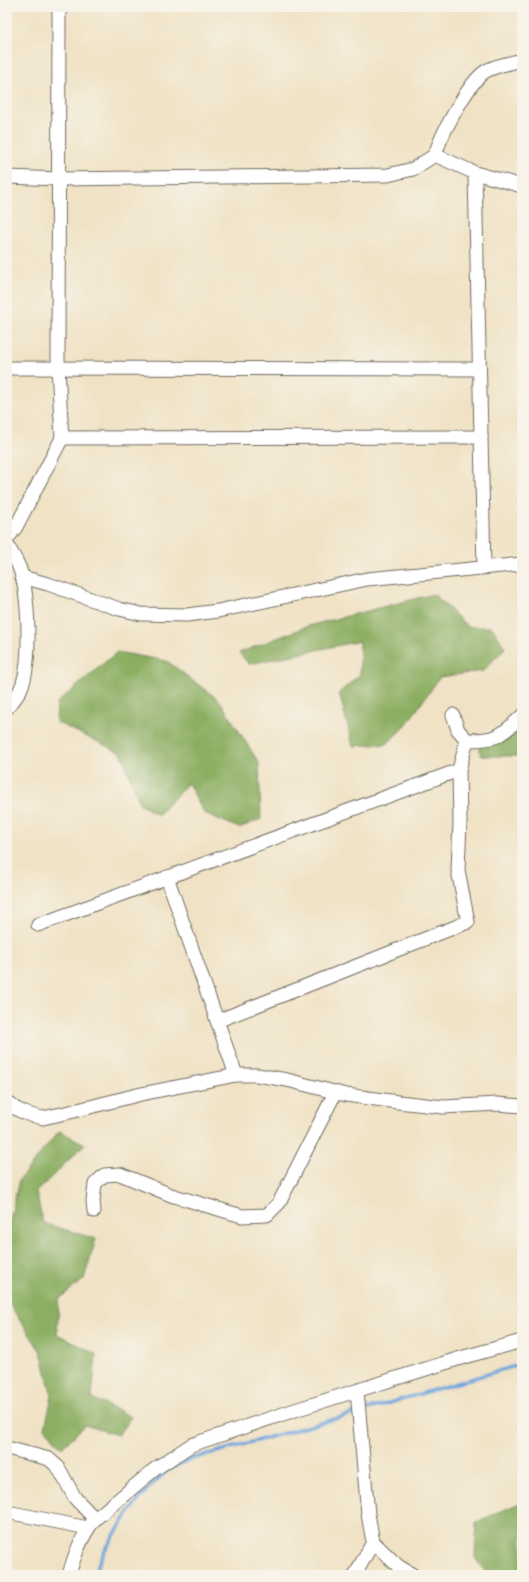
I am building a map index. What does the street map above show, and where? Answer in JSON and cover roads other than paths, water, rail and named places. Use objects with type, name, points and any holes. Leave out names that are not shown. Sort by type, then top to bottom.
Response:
[{"type":"street","points":[[7,539],[16,527],[62,438],[58,368],[59,7]]},
{"type":"street","points":[[7,177],[59,179],[388,175],[413,168],[436,155],[439,142],[454,113],[478,77],[487,70],[522,60]]},
{"type":"street","points":[[436,155],[475,173],[522,186]]},
{"type":"street","points":[[475,173],[484,567]]},
{"type":"street","points":[[7,368],[479,369]]},
{"type":"street","points":[[62,438],[481,437]]},
{"type":"street","points":[[7,545],[19,567],[22,577],[25,591],[28,636],[26,671],[22,687],[15,699],[7,708]]},
{"type":"street","points":[[22,577],[48,584],[119,609],[141,614],[187,615],[218,611],[367,579],[522,564]]},
{"type":"street","points":[[453,715],[458,730],[467,740],[488,740],[502,734],[522,716]]},
{"type":"street","points":[[217,1021],[468,922],[458,870],[460,822],[459,770],[467,740]]},
{"type":"street","points":[[38,925],[459,770]]},
{"type":"street","points":[[167,877],[236,1075]]},
{"type":"street","points":[[7,1102],[11,1107],[26,1115],[43,1118],[141,1094],[236,1075],[257,1075],[287,1080],[346,1095],[444,1107],[497,1104],[522,1106]]},
{"type":"street","points":[[94,1210],[93,1201],[95,1184],[104,1175],[120,1174],[171,1195],[242,1216],[267,1215],[279,1203],[335,1092]]},
{"type":"street","points":[[69,1575],[72,1562],[92,1524],[155,1469],[191,1445],[357,1390],[522,1341]]},
{"type":"street","points":[[357,1390],[368,1514],[373,1542],[398,1566],[413,1575]]},
{"type":"street","points":[[7,1448],[49,1459],[58,1467],[75,1498],[92,1524]]},
{"type":"street","points":[[7,1512],[92,1524]]},
{"type":"street","points":[[355,1575],[373,1542]]},
{"type":"waterway","points":[[362,1411],[522,1364]]},
{"type":"waterway","points":[[93,1575],[124,1519],[144,1493],[166,1472],[188,1460],[356,1413]]}]
